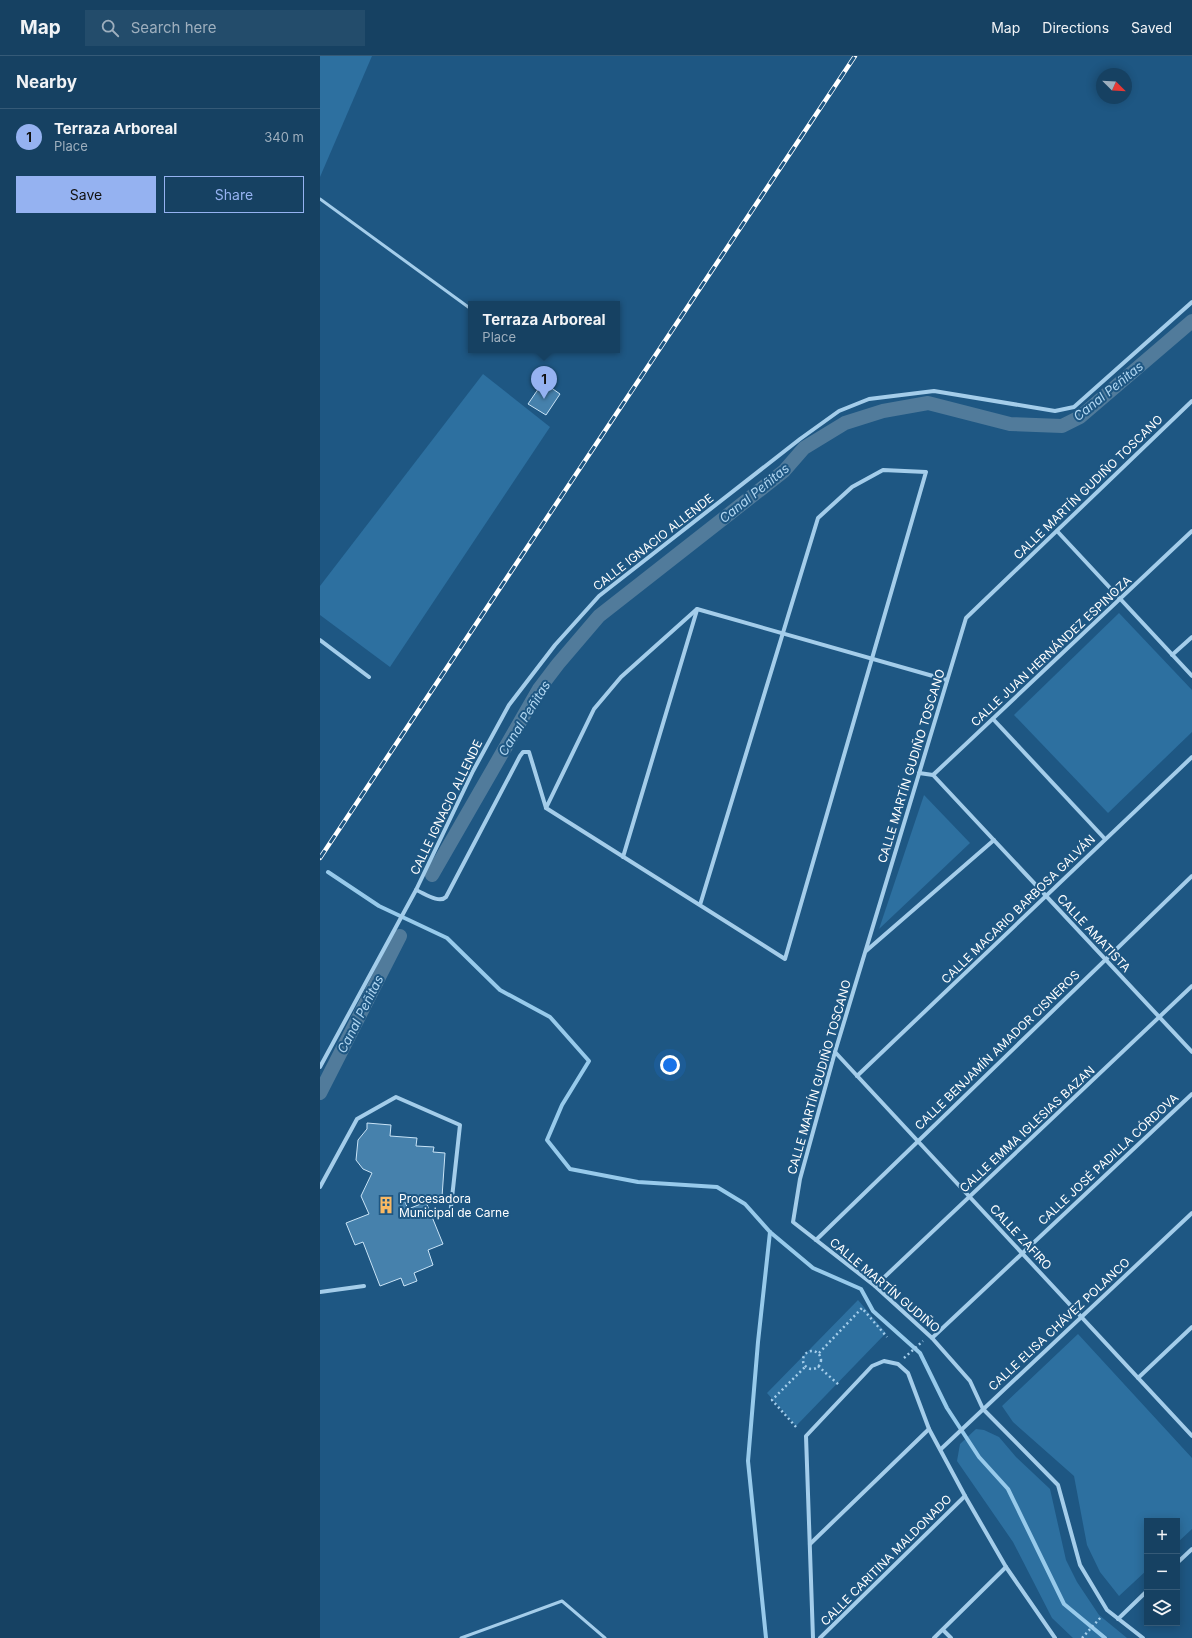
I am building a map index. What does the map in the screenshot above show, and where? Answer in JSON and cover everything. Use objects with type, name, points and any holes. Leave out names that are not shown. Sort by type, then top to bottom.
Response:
[{"type":"street","name":"CALLE IGNACIO ALLENDE","points":[[320,1067],[416,890],[473,771],[509,705],[555,645],[599,596],[800,439],[839,411],[869,399],[934,391],[1055,411],[1074,407],[1192,302]]},
{"type":"street","name":"CALLE MARTÍN GUDIÑO TOSCANO","points":[[793,1222],[800,1179],[835,1052],[966,618],[1192,401]]},
{"type":"street","points":[[416,890],[439,900],[444,900],[520,756],[523,752],[529,752],[546,808],[700,906],[785,959],[926,472],[884,470],[852,487],[818,518],[700,906]]},
{"type":"street","points":[[1057,531],[1192,676]]},
{"type":"street","name":"CALLE JUAN HERNÁNDEZ ESPINOZA","points":[[933,775],[1192,531]]},
{"type":"street","points":[[546,808],[594,709],[621,677],[697,610]]},
{"type":"street","points":[[697,610],[948,680]]},
{"type":"street","points":[[623,857],[697,610]]},
{"type":"street","points":[[1172,655],[1192,637]]},
{"type":"street","points":[[320,640],[369,676]]},
{"type":"street","points":[[993,719],[1105,839]]},
{"type":"street","name":"CALLE MACARIO BARBOSA GALVÁN","points":[[857,1076],[1192,757]]},
{"type":"street","points":[[919,774],[933,775]]},
{"type":"street","name":"CALLE AMATISTA","points":[[933,775],[1192,1052]]},
{"type":"street","points":[[866,951],[994,840]]},
{"type":"street","name":"CALLE BENJAMÍN AMADOR CISNEROS","points":[[816,1240],[1192,876]]},
{"type":"street","name":"CALLE EMMA IGLESIAS BAZAN","points":[[875,1286],[1192,986]]},
{"type":"street","name":"CALLE ZAFIRO","points":[[835,1052],[1192,1436]]},
{"type":"street","name":"CALLE JOSÉ PADILLA CÓRDOVA","points":[[932,1338],[1192,1094]]},
{"type":"street","points":[[320,1187],[357,1119],[396,1097],[460,1125],[450,1216]]},
{"type":"street","name":"CALLE ELISA CHÁVEZ POLANCO","points":[[941,1449],[1192,1213]]},
{"type":"street","name":"CALLE MARTÍN GUDIÑO","points":[[793,1222],[875,1286],[932,1338],[970,1381],[984,1409],[1058,1485],[1080,1565],[1107,1610],[1143,1638]]},
{"type":"street","points":[[320,1292],[364,1286]]},
{"type":"street","points":[[1138,1378],[1192,1327]]},
{"type":"street","points":[[813,1638],[806,1436],[872,1366],[884,1361],[898,1364],[908,1373],[929,1429],[965,1496],[1006,1567],[1054,1638]]},
{"type":"street","points":[[810,1544],[929,1429]]},
{"type":"street","name":"CALLE CARITINA MALDONADO","points":[[820,1638],[965,1496]]},
{"type":"street","points":[[1180,1560],[1192,1549]]},
{"type":"street","points":[[934,1638],[1006,1567]]},
{"type":"street","points":[[1118,1619],[1144,1594]]},
{"type":"street","points":[[943,1630],[951,1638]]},
{"type":"street","points":[[1047,1638],[1051,1634]]},
{"type":"lane","points":[[320,199],[468,307]]},
{"type":"lane","points":[[461,1638],[562,1600],[605,1638]]},
{"type":"path","points":[[819,1354],[862,1308],[887,1337]]},
{"type":"path","points":[[904,1358],[921,1342]]},
{"type":"path","points":[[813,1351],[819,1354],[821,1358],[818,1366],[813,1369],[806,1366],[804,1360],[806,1354],[813,1351]]},
{"type":"path","points":[[796,1427],[772,1400],[806,1366]]},
{"type":"path","points":[[818,1366],[839,1385]]},
{"type":"path","points":[[1082,1638],[1102,1616]]},
{"type":"shaded area","points":[[320,56],[372,56],[320,177]]},
{"type":"shaded area","points":[[483,374],[550,427],[390,667],[320,615],[320,586]]},
{"type":"shaded area","points":[[1119,613],[1192,690],[1192,732],[1108,813],[1014,715]]},
{"type":"shaded area","points":[[924,795],[970,843],[879,929]]},
{"type":"shaded area","points":[[858,1300],[886,1333],[796,1426],[767,1393]]},
{"type":"shaded area","points":[[1078,1334],[1192,1458],[1192,1529],[1180,1540],[1180,1518],[1144,1518],[1144,1573],[1119,1596],[1100,1572],[1087,1545],[1074,1476],[1013,1422],[1002,1406]]},
{"type":"shaded area","points":[[976,1429],[984,1430],[999,1437],[1016,1457],[1050,1489],[1066,1560],[1077,1582],[1099,1615],[1127,1638],[1073,1638],[1052,1618],[1013,1542],[957,1461],[960,1444]]},
{"type":"building","points":[[543,382],[560,394],[546,415],[528,404]]},
{"type":"building","name":"Procesadora Municipal de Carne","points":[[367,1123],[391,1125],[390,1136],[417,1138],[416,1146],[434,1147],[433,1152],[445,1153],[442,1197],[402,1195],[408,1209],[426,1202],[443,1244],[428,1250],[433,1265],[414,1273],[417,1281],[404,1286],[401,1278],[380,1286],[363,1242],[355,1245],[346,1223],[369,1214],[361,1196],[372,1173],[363,1169],[356,1160],[358,1140],[367,1129]]},
{"type":"waterway","name":"Canal Peñitas","points":[[432,875],[539,689],[599,616],[784,471],[804,448],[845,423],[883,411],[928,403],[1010,424],[1062,426],[1080,417],[1192,321]]},
{"type":"waterway","points":[[328,872],[379,906],[447,938],[500,990],[550,1017],[589,1061],[562,1105],[547,1140],[570,1169],[638,1182],[717,1187],[745,1204],[770,1232],[813,1268],[861,1289],[873,1311],[920,1353],[947,1408],[979,1457],[1008,1489],[1064,1604],[1105,1638]]},
{"type":"waterway","name":"Canal Peñitas","points":[[320,1093],[400,936]]},
{"type":"waterway","points":[[766,1638],[748,1461],[758,1342],[770,1232]]},
{"type":"railway","points":[[320,858],[855,56]]},
{"type":"place","name":"Terraza Arboreal","points":[[544,399]]},
{"type":"place","name":"Procesadora Municipal de Carne","points":[[386,1205]]}]
